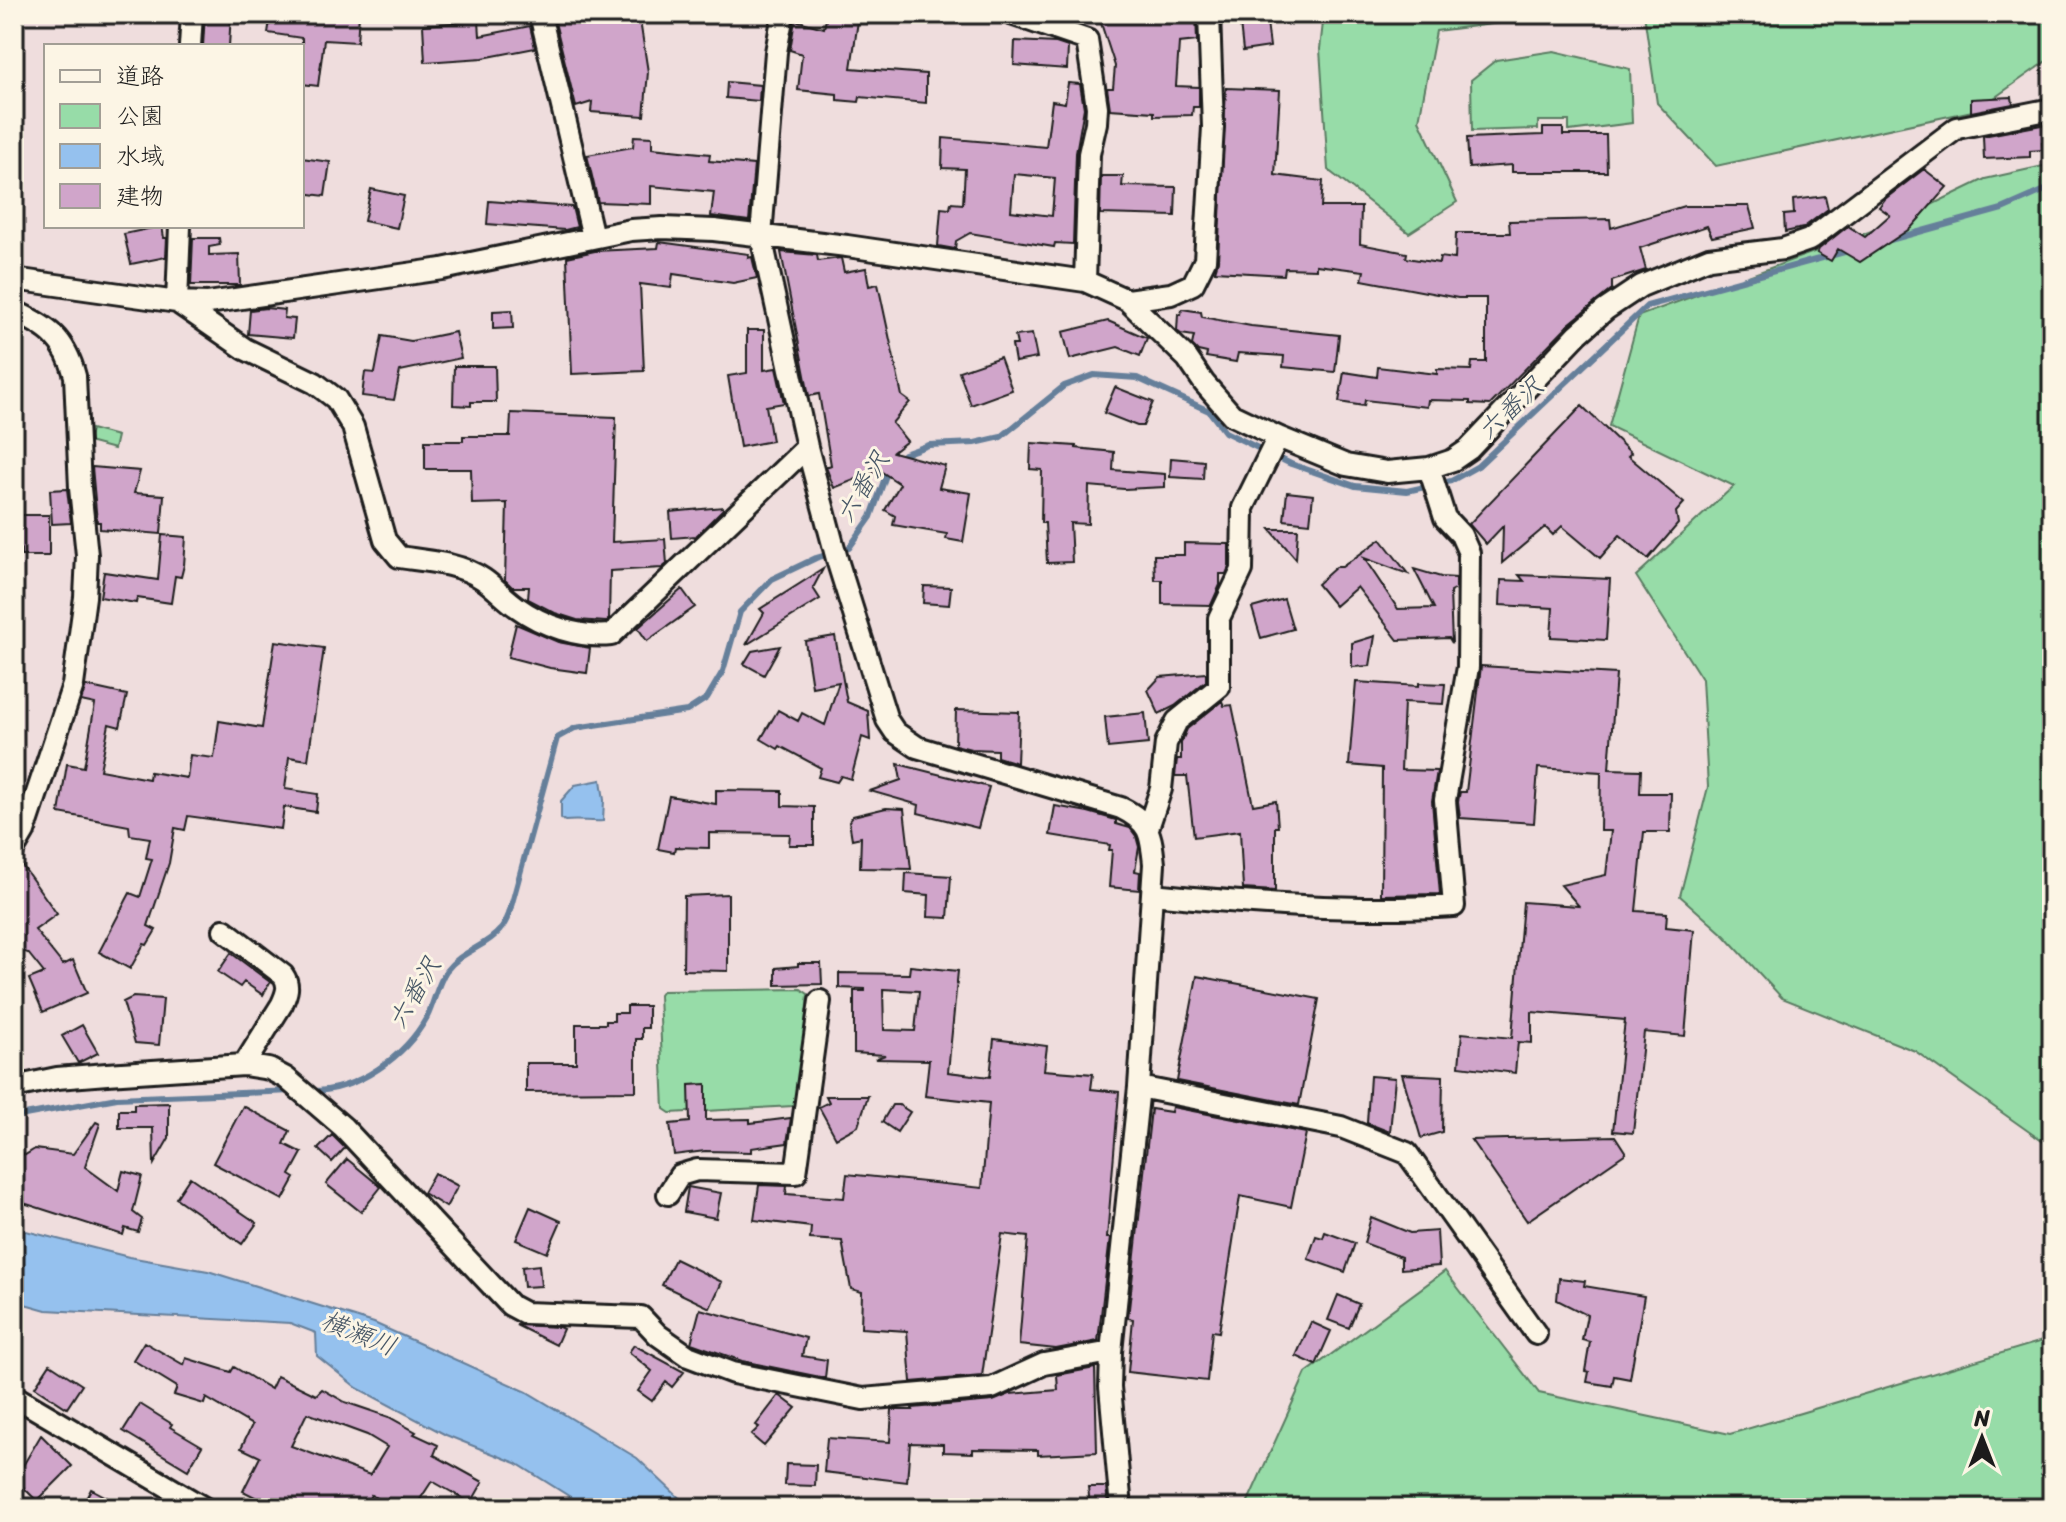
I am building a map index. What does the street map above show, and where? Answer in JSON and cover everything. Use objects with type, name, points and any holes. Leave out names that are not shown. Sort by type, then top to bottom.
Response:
[{"type":"street","points":[[190,44],[192,14]]},
{"type":"street","points":[[540,14],[593,237]]},
{"type":"street","points":[[783,14],[776,52],[761,236],[807,447],[882,708],[895,732],[917,747],[1121,808],[1136,815],[1148,828]]},
{"type":"street","points":[[1011,14],[1087,40],[1097,107],[1089,154],[1085,281]]},
{"type":"street","points":[[1127,300],[1171,294],[1193,284],[1205,260],[1213,127],[1209,14]]},
{"type":"street","points":[[14,279],[177,302],[208,303],[442,269],[593,237],[662,228],[714,230],[1085,281],[1127,300],[1187,358],[1232,415],[1276,442],[1346,465],[1387,472],[1429,468],[1453,460],[1469,449],[1578,334],[1605,310],[1641,286],[1709,258],[1783,249],[1809,240],[1957,128],[2052,109]]},
{"type":"street","points":[[177,302],[180,228]]},
{"type":"street","points":[[177,302],[245,349],[315,383],[336,399],[353,427],[385,540],[399,557],[460,568],[483,578],[518,608],[555,627],[591,637],[611,635],[807,447]]},
{"type":"street","points":[[14,311],[46,327],[63,344],[71,360],[75,376],[80,488],[87,555],[85,597],[73,685],[24,832],[14,849]]},
{"type":"street","points":[[1121,1508],[1110,1387],[1111,1352],[1139,1087],[1154,864],[1148,828],[1161,789],[1166,743],[1177,721],[1219,687],[1219,618],[1242,570],[1243,508],[1276,442]]},
{"type":"street","points":[[1152,894],[1386,910],[1454,906],[1445,800],[1468,667],[1469,553],[1461,535],[1445,518],[1429,468]]},
{"type":"street","points":[[224,930],[288,981],[286,995],[244,1065]]},
{"type":"street","points":[[668,1194],[680,1175],[697,1170],[796,1173],[820,1001]]},
{"type":"street","points":[[14,1087],[57,1078],[244,1065],[269,1069],[286,1078],[343,1127],[510,1305],[525,1313],[641,1317],[658,1335],[688,1356],[733,1373],[863,1399],[992,1388],[1044,1364],[1111,1352]]},
{"type":"street","points":[[1139,1087],[1341,1127],[1407,1153],[1536,1334]]},
{"type":"street","points":[[14,1396],[204,1508]]},
{"type":"green space","points":[[1324,14],[1572,14],[1436,31],[1419,120],[1457,202],[1409,233],[1328,170],[1320,49]]},
{"type":"green space","points":[[1644,14],[2052,14],[2052,57],[1977,110],[1716,166],[1657,103]]},
{"type":"green space","points":[[1554,51],[1630,69],[1632,123],[1569,131],[1569,121],[1538,121],[1538,129],[1472,131],[1471,80],[1496,60]]},
{"type":"green space","points":[[2052,164],[2052,1148],[1915,1051],[1782,998],[1725,936],[1680,896],[1708,787],[1702,679],[1636,576],[1734,486],[1609,426],[1639,316],[1896,222],[1985,179]]},
{"type":"green space","points":[[91,429],[117,436],[114,449],[88,442]]},
{"type":"green space","points":[[801,989],[808,994],[798,1100],[793,1106],[670,1113],[664,1109],[659,995],[662,991]]},
{"type":"green space","points":[[1445,1271],[1539,1393],[1730,1434],[2049,1339],[2052,1324],[2052,1508],[1245,1508],[1306,1373]]},
{"type":"water","points":[[601,780],[603,821],[561,819],[561,801],[575,785]]},
{"type":"water","name":"横瀬川","points":[[14,1228],[129,1257],[208,1271],[374,1323],[527,1392],[637,1458],[690,1508],[588,1508],[516,1463],[446,1435],[357,1388],[317,1356],[316,1333],[290,1323],[46,1310],[14,1301]]},
{"type":"building","points":[[205,14],[231,14],[229,44],[203,44]]},
{"type":"building","points":[[271,14],[359,14],[357,42],[324,40],[318,86],[304,84],[302,38],[268,33]]},
{"type":"building","points":[[553,14],[639,14],[648,72],[644,116],[591,112],[592,102],[576,107]]},
{"type":"building","points":[[1098,14],[1196,14],[1197,41],[1179,43],[1176,86],[1199,87],[1199,107],[1193,107],[1192,115],[1154,116],[1154,112],[1110,109],[1107,88],[1113,88],[1115,66]]},
{"type":"building","points":[[1239,14],[1266,14],[1270,47],[1243,51]]},
{"type":"building","points":[[827,15],[858,21],[851,68],[926,74],[926,103],[860,97],[859,102],[837,100],[837,94],[798,90],[802,54],[790,50],[795,20],[824,28]]},
{"type":"building","points":[[479,21],[480,36],[530,26],[535,48],[483,58],[425,62],[423,25]]},
{"type":"building","points":[[1015,41],[1056,43],[1068,47],[1067,69],[1014,65]]},
{"type":"building","points":[[727,82],[760,85],[759,101],[726,98]]},
{"type":"building","points":[[1068,83],[1080,84],[1084,108],[1076,153],[1073,244],[1055,243],[1054,247],[970,233],[956,241],[955,249],[938,246],[941,208],[950,209],[951,203],[963,204],[965,169],[942,168],[943,138],[1046,147],[1052,101],[1065,103]],"holes":[[[1014,174],[1055,178],[1052,216],[1011,211]]]},
{"type":"building","points":[[1226,88],[1280,90],[1275,175],[1323,181],[1321,207],[1361,207],[1360,244],[1407,253],[1406,258],[1439,263],[1440,257],[1455,259],[1456,233],[1510,233],[1509,221],[1610,219],[1611,228],[1684,206],[1749,206],[1755,228],[1712,237],[1707,226],[1640,248],[1646,270],[1612,281],[1612,289],[1569,324],[1490,405],[1428,400],[1427,407],[1365,400],[1364,406],[1339,402],[1344,372],[1377,377],[1378,367],[1437,374],[1437,369],[1471,370],[1472,362],[1486,362],[1486,298],[1458,298],[1362,280],[1364,271],[1316,265],[1316,269],[1285,268],[1284,275],[1215,271]]},
{"type":"building","points":[[2012,97],[2013,104],[1971,112],[1971,99]]},
{"type":"building","points":[[2052,123],[2052,140],[2042,142],[2043,150],[2030,151],[2030,157],[1984,159],[1983,136]]},
{"type":"building","points":[[1543,128],[1563,128],[1563,135],[1606,135],[1607,172],[1512,172],[1512,165],[1469,168],[1467,138],[1543,135]]},
{"type":"building","points":[[634,136],[652,137],[652,148],[710,154],[709,161],[754,165],[749,221],[711,216],[714,192],[651,186],[651,204],[598,202],[587,155],[633,147]]},
{"type":"building","points":[[304,158],[330,162],[325,196],[304,193]]},
{"type":"building","points":[[1924,169],[1947,187],[1911,228],[1860,262],[1838,249],[1831,261],[1817,253],[1848,226],[1865,237],[1890,215],[1879,207],[1885,199]]},
{"type":"building","points":[[1101,176],[1123,176],[1122,186],[1176,187],[1175,216],[1100,214]]},
{"type":"building","points":[[371,189],[404,196],[397,228],[364,221]]},
{"type":"building","points":[[1825,196],[1828,209],[1803,228],[1785,232],[1784,215],[1794,214],[1793,200]]},
{"type":"building","points":[[489,201],[572,207],[577,227],[565,230],[487,224]]},
{"type":"building","points":[[162,228],[164,238],[167,238],[166,257],[131,264],[124,234]]},
{"type":"building","points":[[193,238],[219,238],[220,245],[209,247],[209,255],[239,254],[240,285],[191,285]]},
{"type":"building","points":[[659,242],[749,254],[757,278],[733,283],[673,274],[671,288],[640,284],[644,371],[572,374],[567,257],[595,251],[658,248]]},
{"type":"building","points":[[781,252],[817,255],[818,261],[841,258],[844,272],[866,268],[869,286],[878,284],[902,396],[910,402],[892,423],[907,441],[893,452],[945,466],[939,488],[971,493],[963,542],[946,539],[947,534],[893,525],[895,516],[885,510],[900,484],[879,470],[834,488],[826,467],[831,465],[819,394],[809,396]]},
{"type":"building","points":[[1182,309],[1201,312],[1202,317],[1251,326],[1339,335],[1335,372],[1283,367],[1284,356],[1238,353],[1236,362],[1206,357],[1207,353],[1198,351],[1192,345],[1194,336],[1177,331],[1178,314],[1181,315]]},
{"type":"building","points":[[250,310],[285,310],[284,318],[295,319],[293,338],[248,334]]},
{"type":"building","points":[[512,310],[513,328],[493,329],[493,311]]},
{"type":"building","points":[[1108,321],[1147,338],[1140,356],[1118,347],[1070,359],[1063,332]]},
{"type":"building","points":[[747,330],[764,330],[764,370],[776,368],[784,403],[766,406],[772,441],[740,447],[728,376],[747,373]]},
{"type":"building","points":[[455,332],[461,358],[400,371],[394,400],[362,396],[365,372],[375,373],[382,336],[411,341]]},
{"type":"building","points":[[1032,334],[1037,358],[1015,362],[1012,345],[1017,345],[1015,336]]},
{"type":"building","points":[[1000,357],[1012,390],[971,405],[959,371]]},
{"type":"building","points":[[454,366],[495,366],[496,402],[453,405]]},
{"type":"building","points":[[1115,387],[1153,402],[1143,426],[1104,413]]},
{"type":"building","points":[[1582,406],[1631,453],[1628,456],[1684,503],[1676,512],[1678,524],[1648,559],[1620,535],[1600,558],[1562,526],[1553,535],[1545,527],[1502,563],[1503,526],[1486,544],[1469,524]]},
{"type":"building","points":[[511,413],[616,417],[612,542],[665,539],[667,564],[662,568],[610,571],[609,619],[606,622],[577,620],[555,613],[528,599],[529,587],[512,587],[505,580],[507,503],[472,504],[471,469],[425,469],[425,441],[463,441],[463,436],[510,436]]},
{"type":"building","points":[[1031,443],[1114,452],[1113,470],[1165,474],[1165,487],[1124,489],[1089,486],[1088,524],[1070,523],[1072,562],[1047,563],[1045,523],[1041,523],[1042,470],[1030,469]]},
{"type":"building","points":[[1171,458],[1204,461],[1203,479],[1170,477]]},
{"type":"building","points":[[92,467],[140,471],[134,493],[164,495],[161,534],[100,529]]},
{"type":"building","points":[[67,489],[71,523],[52,524],[50,490]]},
{"type":"building","points":[[1287,492],[1313,495],[1310,523],[1284,520]]},
{"type":"building","points":[[723,507],[696,536],[672,538],[670,512]]},
{"type":"building","points":[[14,515],[49,515],[49,556],[21,556],[21,549],[14,548]]},
{"type":"building","points":[[1270,529],[1298,529],[1296,559]]},
{"type":"building","points":[[162,535],[186,537],[184,565],[181,577],[175,576],[171,603],[137,598],[136,603],[100,597],[104,572],[158,580]]},
{"type":"building","points":[[1381,539],[1408,574],[1364,558],[1398,609],[1434,608],[1414,569],[1456,578],[1456,589],[1450,592],[1452,643],[1449,638],[1398,640],[1357,587],[1335,606],[1317,584],[1336,567],[1342,567]]},
{"type":"building","points":[[1184,543],[1229,544],[1229,567],[1226,574],[1220,574],[1220,585],[1211,605],[1162,604],[1162,580],[1155,580],[1154,555],[1184,555]]},
{"type":"building","points":[[823,569],[813,588],[820,599],[746,645],[764,613],[760,609]]},
{"type":"building","points":[[1519,575],[1610,579],[1606,640],[1551,637],[1553,608],[1500,605],[1501,580],[1524,581]]},
{"type":"building","points":[[924,586],[951,587],[949,605],[923,603]]},
{"type":"building","points":[[682,589],[695,607],[647,641],[638,628]]},
{"type":"building","points":[[1284,599],[1293,629],[1261,638],[1252,608]]},
{"type":"building","points":[[516,624],[558,642],[590,648],[587,673],[550,668],[508,657]]},
{"type":"building","points":[[835,636],[847,702],[868,711],[870,740],[862,737],[851,779],[841,776],[837,782],[818,777],[821,768],[761,739],[778,710],[798,721],[802,713],[825,725],[839,682],[812,687],[805,641]]},
{"type":"building","points":[[1375,636],[1370,666],[1352,667],[1352,643]]},
{"type":"building","points":[[275,641],[324,648],[308,760],[289,757],[285,789],[318,794],[316,812],[284,807],[281,829],[188,816],[185,830],[175,828],[169,863],[148,926],[156,930],[130,969],[99,952],[130,893],[140,897],[152,859],[146,858],[150,838],[130,835],[129,826],[59,813],[67,764],[84,767],[95,704],[81,701],[86,686],[127,695],[120,727],[109,724],[100,770],[149,779],[150,772],[187,778],[190,755],[214,758],[219,721],[262,728]]},
{"type":"building","points":[[780,646],[764,675],[744,664],[752,651]]},
{"type":"building","points":[[1481,666],[1616,674],[1609,769],[1641,770],[1640,793],[1671,793],[1670,832],[1644,832],[1636,911],[1667,913],[1666,927],[1694,930],[1685,1036],[1644,1032],[1633,1133],[1613,1131],[1625,1020],[1532,1012],[1532,1043],[1518,1042],[1515,1073],[1459,1066],[1462,1033],[1512,1038],[1523,902],[1579,906],[1561,885],[1606,875],[1611,831],[1600,831],[1601,772],[1538,768],[1534,823],[1460,818],[1458,801],[1460,792],[1466,792]]},
{"type":"building","points":[[1206,673],[1206,681],[1175,706],[1159,714],[1148,690],[1160,677]]},
{"type":"building","points":[[1356,682],[1419,686],[1419,683],[1445,684],[1443,704],[1404,702],[1401,770],[1437,771],[1432,801],[1440,894],[1381,895],[1382,768],[1349,765]]},
{"type":"building","points":[[1222,701],[1224,706],[1232,705],[1253,805],[1276,801],[1275,891],[1243,889],[1240,831],[1194,837],[1187,776],[1175,776],[1187,729]]},
{"type":"building","points":[[956,710],[1019,712],[1017,763],[997,757],[997,750],[955,745]]},
{"type":"building","points":[[1145,713],[1148,744],[1108,748],[1105,717]]},
{"type":"building","points":[[898,764],[989,787],[978,828],[918,813],[919,805],[870,791],[901,780]]},
{"type":"building","points":[[716,790],[782,791],[782,806],[814,807],[814,845],[789,845],[790,834],[709,833],[709,848],[675,847],[674,852],[658,849],[669,796],[716,804]]},
{"type":"building","points":[[1055,806],[1116,820],[1116,824],[1130,828],[1139,847],[1135,871],[1140,872],[1139,890],[1109,887],[1110,845],[1050,835]]},
{"type":"building","points":[[886,808],[904,809],[911,869],[860,868],[861,837],[852,839],[849,821],[853,816]]},
{"type":"building","points":[[19,861],[57,914],[35,930],[63,965],[73,960],[87,993],[43,1012],[29,979],[44,973],[28,953],[14,948],[14,862]]},
{"type":"building","points":[[906,873],[951,876],[948,918],[928,917],[929,895],[905,893]]},
{"type":"building","points":[[728,894],[728,971],[683,970],[684,896]]},
{"type":"building","points":[[231,953],[270,982],[263,995],[244,982],[240,987],[218,972]]},
{"type":"building","points":[[798,963],[821,963],[822,984],[776,985],[776,968],[798,966]]},
{"type":"building","points":[[910,966],[958,971],[948,1072],[990,1077],[994,1039],[1047,1046],[1044,1070],[1093,1074],[1091,1089],[1119,1092],[1107,1238],[1110,1238],[1098,1341],[1056,1349],[1019,1345],[1028,1237],[1002,1234],[982,1376],[911,1382],[907,1331],[861,1328],[862,1292],[851,1289],[842,1241],[810,1239],[811,1227],[754,1220],[759,1185],[787,1186],[786,1194],[844,1198],[847,1174],[982,1188],[989,1103],[925,1096],[929,1060],[875,1059],[885,1055],[854,1053],[854,991],[865,989],[839,988],[839,973],[909,974]],"holes":[[[883,989],[919,991],[915,1031],[884,1030]]]},
{"type":"building","points":[[1197,976],[1319,999],[1299,1105],[1177,1081]]},
{"type":"building","points":[[133,997],[163,999],[159,1045],[135,1043],[123,1002]]},
{"type":"building","points":[[627,1006],[648,1006],[648,1028],[642,1028],[642,1039],[636,1039],[636,1091],[526,1092],[526,1063],[576,1063],[576,1024],[606,1024],[606,1021],[614,1021],[614,1013],[627,1013]]},
{"type":"building","points":[[82,1025],[98,1053],[78,1063],[62,1036]]},
{"type":"building","points":[[1402,1074],[1443,1076],[1442,1132],[1421,1138]]},
{"type":"building","points":[[1370,1076],[1395,1078],[1390,1132],[1367,1123]]},
{"type":"building","points":[[706,1084],[706,1120],[750,1119],[750,1123],[791,1118],[787,1143],[751,1148],[751,1152],[705,1151],[674,1155],[670,1124],[690,1122],[689,1085]]},
{"type":"building","points":[[826,1096],[868,1096],[858,1126],[836,1138],[819,1107],[829,1102]]},
{"type":"building","points":[[169,1103],[169,1138],[154,1164],[153,1128],[119,1128],[119,1110],[134,1110],[134,1104]]},
{"type":"building","points":[[892,1105],[899,1105],[910,1112],[897,1132],[882,1122]]},
{"type":"building","points":[[243,1106],[290,1131],[284,1144],[302,1153],[290,1175],[295,1178],[283,1200],[213,1163]]},
{"type":"building","points":[[1172,1107],[1306,1133],[1291,1207],[1240,1196],[1219,1332],[1212,1331],[1207,1381],[1128,1372],[1133,1319],[1128,1318],[1151,1109],[1171,1112]]},
{"type":"building","points":[[96,1122],[100,1124],[85,1167],[118,1191],[123,1171],[142,1176],[133,1212],[142,1219],[138,1232],[125,1228],[123,1235],[14,1200],[14,1150],[25,1155],[35,1149],[73,1154]]},
{"type":"building","points":[[332,1135],[345,1148],[332,1162],[318,1149]]},
{"type":"building","points":[[1615,1136],[1626,1153],[1527,1221],[1471,1140]]},
{"type":"building","points":[[347,1159],[381,1187],[361,1212],[326,1184]]},
{"type":"building","points":[[434,1173],[458,1186],[446,1207],[423,1193]]},
{"type":"building","points":[[190,1177],[257,1223],[242,1244],[176,1198]]},
{"type":"building","points":[[688,1187],[721,1193],[716,1218],[684,1212]]},
{"type":"building","points":[[530,1207],[561,1221],[547,1253],[516,1240]]},
{"type":"building","points":[[1371,1217],[1410,1233],[1437,1231],[1439,1266],[1401,1269],[1401,1257],[1364,1243]]},
{"type":"building","points":[[1325,1232],[1355,1243],[1345,1272],[1308,1259],[1316,1236],[1323,1238]]},
{"type":"building","points":[[675,1259],[722,1282],[710,1308],[662,1285]]},
{"type":"building","points":[[539,1265],[541,1286],[524,1287],[522,1267]]},
{"type":"building","points":[[1559,1278],[1585,1281],[1584,1286],[1644,1296],[1630,1379],[1614,1376],[1612,1386],[1587,1382],[1589,1372],[1585,1371],[1590,1342],[1582,1340],[1587,1315],[1557,1300]]},
{"type":"building","points":[[1338,1295],[1359,1304],[1349,1328],[1328,1320]]},
{"type":"building","points":[[700,1309],[806,1338],[802,1356],[827,1360],[825,1378],[742,1361],[691,1343]]},
{"type":"building","points":[[1311,1322],[1331,1331],[1316,1365],[1296,1356]]},
{"type":"building","points":[[516,1325],[559,1327],[563,1329],[556,1345]]},
{"type":"building","points":[[144,1342],[184,1365],[186,1358],[231,1372],[234,1367],[271,1389],[277,1376],[316,1395],[322,1389],[345,1402],[389,1417],[416,1432],[414,1434],[438,1445],[434,1455],[483,1482],[471,1503],[432,1481],[415,1507],[401,1498],[393,1508],[371,1495],[364,1508],[277,1508],[243,1491],[260,1457],[241,1448],[252,1425],[206,1398],[204,1404],[174,1395],[177,1387],[133,1360]],"holes":[[[307,1413],[367,1435],[387,1447],[370,1475],[291,1446]]]},
{"type":"building","points":[[634,1345],[684,1372],[672,1387],[666,1382],[652,1401],[638,1391],[652,1371],[629,1352]]},
{"type":"building","points":[[50,1364],[82,1385],[67,1408],[35,1387]]},
{"type":"building","points":[[1095,1368],[1097,1452],[1038,1455],[1038,1450],[973,1449],[973,1453],[943,1452],[943,1444],[910,1443],[907,1482],[824,1472],[827,1438],[890,1442],[892,1410],[993,1401],[1010,1394],[1058,1390],[1057,1375]]},
{"type":"building","points":[[779,1395],[796,1408],[764,1446],[751,1435]]},
{"type":"building","points":[[140,1404],[202,1446],[188,1470],[123,1431]]},
{"type":"building","points":[[41,1435],[72,1466],[37,1501],[15,1479]]},
{"type":"building","points":[[786,1464],[816,1465],[815,1486],[785,1485]]},
{"type":"building","points":[[1088,1487],[1106,1487],[1108,1504],[1090,1505]]},
{"type":"building","points":[[91,1489],[127,1508],[81,1508]]},
{"type":"waterway","points":[[1890,240],[2002,209],[2052,187]]},
{"type":"waterway","name":"六番沢","points":[[898,461],[904,454],[929,445],[975,443],[1001,437],[1064,386],[1094,375],[1137,378],[1209,411],[1225,432],[1291,464],[1355,486],[1407,491],[1451,481],[1478,466],[1647,306],[1848,251]]},
{"type":"waterway","name":"六番沢","points":[[312,1091],[346,1085],[393,1058],[418,1032],[446,971],[503,927],[557,738],[575,728],[687,711],[707,698],[723,671],[740,612],[772,579],[816,558],[849,548],[871,517],[891,469]]},
{"type":"waterway","name":"六番沢","points":[[14,1117],[117,1098],[292,1091]]}]
